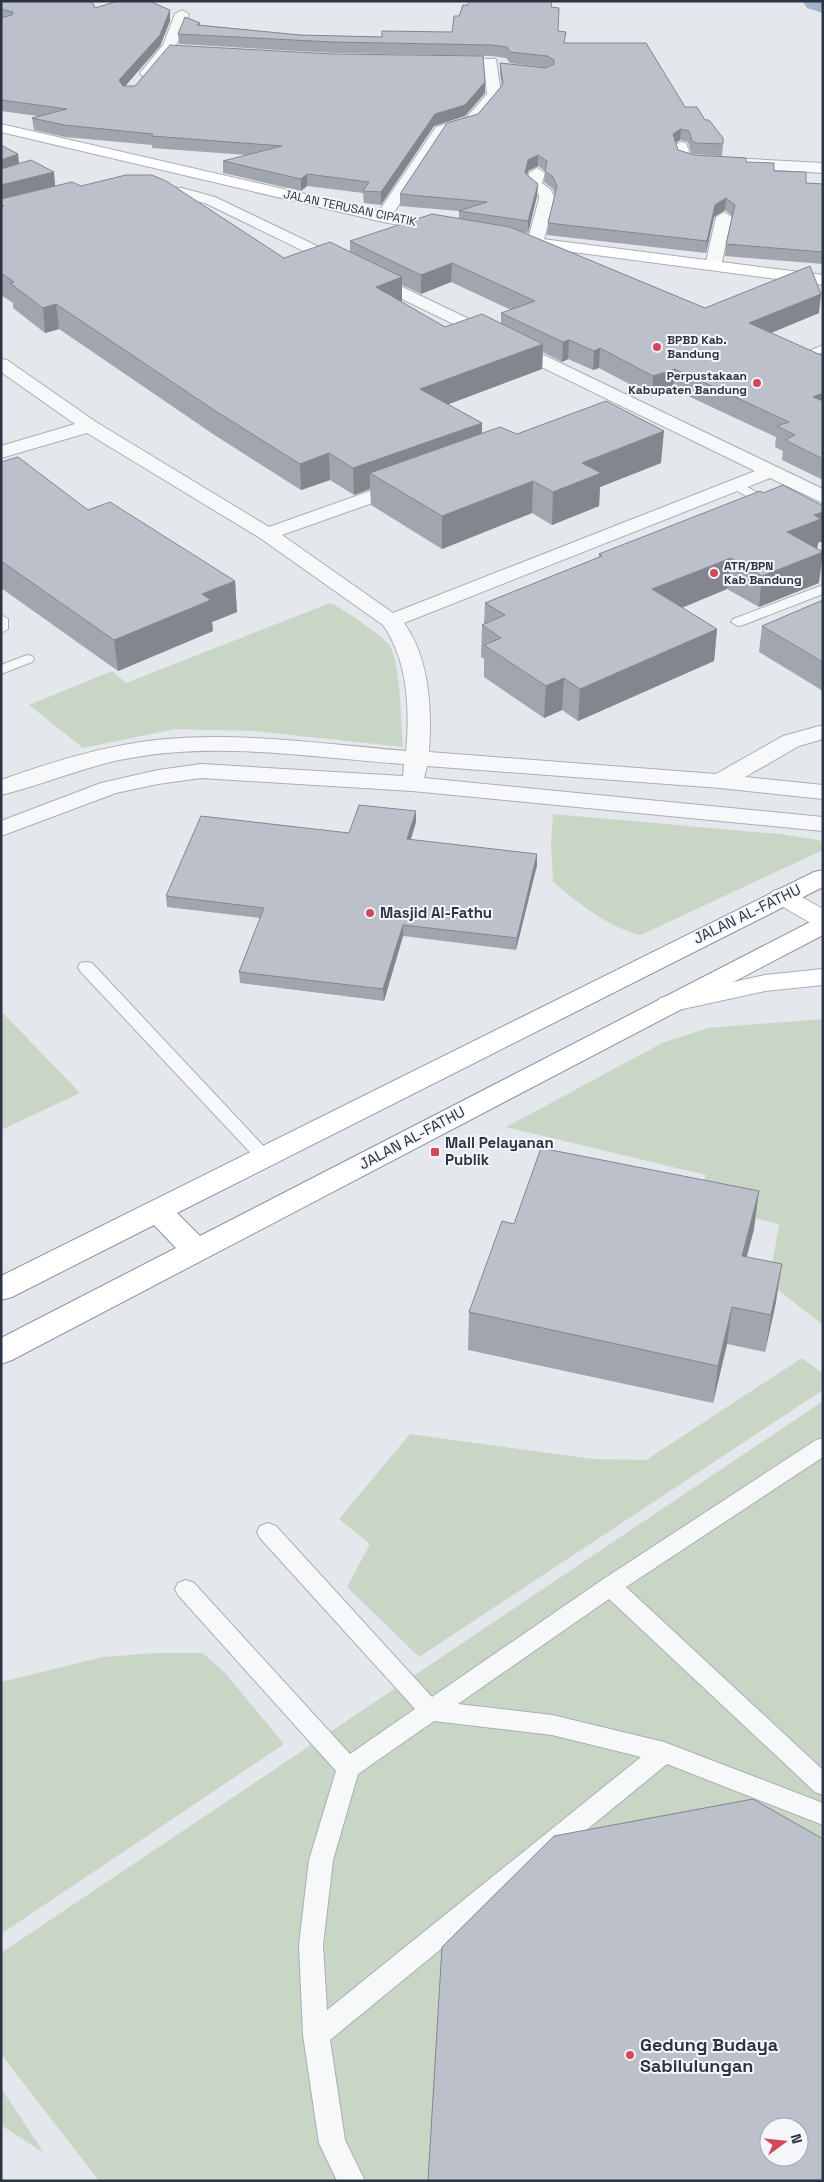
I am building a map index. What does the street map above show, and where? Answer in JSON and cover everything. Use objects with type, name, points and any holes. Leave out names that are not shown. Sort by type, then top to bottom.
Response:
[{"type":"main road","name":"JALAN TERUSAN CIPATIK","points":[[1,128],[383,217],[459,230]]},
{"type":"main road","points":[[506,238],[535,244],[823,280]]},
{"type":"main road","name":"JALAN AL-FATHU","points":[[1,1289],[823,877]]},
{"type":"main road","points":[[782,896],[823,900]]},
{"type":"main road","points":[[782,896],[823,920]]},
{"type":"main road","name":"JALAN AL-FATHU","points":[[1,1352],[823,925]]},
{"type":"main road","points":[[668,1005],[764,983],[823,977]]},
{"type":"main road","points":[[158,1210],[196,1250]]},
{"type":"street","points":[[135,86],[173,50],[182,14]]},
{"type":"street","points":[[383,217],[391,202],[441,130],[471,121],[491,100],[494,94],[491,80],[497,66],[429,61]]},
{"type":"street","points":[[681,146],[683,157],[694,160],[823,168]]},
{"type":"street","points":[[535,244],[547,199],[546,193],[534,185],[538,173]]},
{"type":"street","points":[[131,190],[182,193],[210,200],[823,496]]},
{"type":"street","points":[[713,266],[724,217]]},
{"type":"street","points":[[1,364],[89,426],[267,534],[391,621],[404,639],[414,674],[418,758],[412,784]]},
{"type":"street","points":[[611,411],[630,404]]},
{"type":"street","points":[[44,420],[70,412]]},
{"type":"street","points":[[1,452],[89,426]]},
{"type":"street","points":[[391,621],[772,471]]},
{"type":"street","points":[[267,534],[425,478]]},
{"type":"street","points":[[720,782],[791,740],[823,732]]},
{"type":"street","points":[[1,788],[51,770],[116,753],[156,747],[224,744],[720,782],[823,792]]},
{"type":"street","points":[[1,830],[108,788],[158,777],[201,772],[289,775],[412,784],[823,824]]},
{"type":"lane","points":[[800,357],[823,348]]},
{"type":"lane","points":[[736,485],[788,514]]},
{"type":"lane","points":[[738,622],[823,589]]},
{"type":"lane","points":[[1,619],[1,629]]},
{"type":"lane","points":[[1,670],[27,659]]},
{"type":"lane","points":[[86,967],[264,1157]]},
{"type":"lane","points":[[352,2181],[332,2143],[316,2035],[311,1946],[321,1860],[348,1768],[610,1586],[823,1446]]},
{"type":"lane","points":[[268,1532],[431,1710],[552,1725],[664,1752],[823,1814]]},
{"type":"lane","points":[[610,1586],[823,1785]]},
{"type":"lane","points":[[186,1588],[348,1768]]},
{"type":"lane","points":[[316,2035],[664,1752]]},
{"type":"green space","points":[[330,603],[361,622],[389,645],[393,653],[398,679],[403,747],[255,731],[175,729],[83,748],[29,705],[112,671],[126,683]]},
{"type":"green space","points":[[553,814],[779,834],[819,840],[823,844],[823,850],[641,935],[629,932],[606,921],[583,906],[553,882],[551,843]]},
{"type":"green space","points":[[1,1011],[80,1093],[1,1130]]},
{"type":"green space","points":[[823,1019],[823,1325],[769,1283],[779,1224],[696,1204],[706,1175],[506,1127],[662,1043],[708,1028]]},
{"type":"green space","points":[[802,1358],[823,1374],[823,1390],[419,1657],[347,1587],[370,1544],[339,1519],[410,1434],[593,1459],[646,1460]]},
{"type":"green space","points":[[823,1401],[823,2181],[99,2181],[1,2054],[1,1953]]},
{"type":"green space","points":[[157,1653],[203,1653],[225,1673],[284,1744],[1,1934],[1,1682],[103,1657]]},
{"type":"green space","points":[[1,2088],[44,2153],[1,2125]]},
{"type":"building","points":[[1,1],[92,1],[95,8],[118,1],[149,1],[170,10],[160,35],[119,80],[123,86],[135,86],[170,45],[332,54],[483,56],[485,82],[465,105],[435,114],[381,192],[363,191],[369,182],[307,174],[301,179],[223,161],[282,146],[151,136],[153,134],[64,125],[32,118],[67,109],[1,100],[1,18],[12,15],[13,12],[1,9]]},
{"type":"building","points":[[469,1],[552,1],[551,7],[559,8],[558,31],[566,32],[564,43],[646,43],[685,107],[697,107],[705,120],[709,120],[723,138],[723,144],[696,143],[692,141],[689,131],[681,129],[673,134],[678,150],[695,155],[746,158],[746,162],[774,163],[774,171],[806,172],[806,183],[823,184],[823,252],[726,244],[735,205],[726,198],[715,205],[707,241],[548,223],[557,186],[553,177],[545,171],[547,161],[538,155],[528,160],[525,173],[538,184],[528,221],[459,211],[487,202],[400,194],[447,123],[478,114],[501,87],[503,83],[500,63],[546,68],[554,64],[554,60],[547,56],[510,52],[507,47],[491,45],[332,42],[178,34],[185,17],[200,23],[197,25],[300,35],[382,37],[382,31],[452,32],[454,16],[459,16],[463,5],[468,5]]},
{"type":"building","points":[[1,145],[18,154],[1,160]]},
{"type":"building","points":[[31,160],[54,172],[1,185],[1,169]]},
{"type":"building","points":[[126,175],[152,175],[166,181],[284,258],[330,242],[402,277],[376,287],[445,327],[482,314],[543,344],[420,389],[482,423],[353,468],[329,453],[300,464],[214,410],[56,304],[43,308],[10,283],[14,282],[1,273],[1,206],[4,206],[1,204],[1,199],[72,182],[81,186]]},
{"type":"building","points":[[432,214],[510,227],[705,308],[810,266],[821,294],[749,323],[823,356],[823,393],[813,397],[823,401],[823,459],[785,440],[795,435],[777,426],[789,422],[675,369],[653,376],[600,348],[594,351],[569,340],[563,342],[501,313],[535,301],[452,263],[421,275],[350,241]]},
{"type":"building","points":[[606,401],[664,431],[582,463],[601,473],[553,492],[533,481],[442,516],[370,473],[500,427],[517,434]]},
{"type":"building","points":[[18,457],[88,510],[110,502],[235,581],[202,594],[211,600],[114,640],[1,561],[1,462]]},
{"type":"building","points":[[783,485],[823,506],[823,512],[814,515],[821,519],[787,532],[823,552],[762,576],[731,558],[652,589],[717,629],[580,689],[564,678],[546,686],[484,645],[501,638],[482,625],[505,615],[485,603],[602,556],[599,554],[760,491],[763,493]]},
{"type":"building","points":[[823,600],[823,662],[762,626]]},
{"type":"building","name":"Masjid Al-Fathu","points":[[359,805],[416,811],[407,839],[537,854],[517,938],[403,925],[383,989],[239,972],[264,908],[166,896],[201,816],[349,833]]},
{"type":"building","points":[[541,1148],[759,1191],[742,1256],[782,1264],[771,1315],[732,1307],[718,1366],[469,1312],[502,1221],[514,1224]]},
{"type":"building","name":"Gedung Budaya Sabilulungan","points":[[753,1799],[823,1839],[823,2181],[428,2181],[442,1947],[554,1836]]},
{"type":"waterway","points":[[819,1],[823,3]]},
{"type":"place","name":"BPBD Kab. Bandung","points":[[657,347]]},
{"type":"place","name":"Perpustakaan Kabupaten Bandung","points":[[757,383]]},
{"type":"place","name":"ATR/BPN Kab Bandung","points":[[714,573]]},
{"type":"place","name":"Masjid Al-Fathu","points":[[370,913]]},
{"type":"place","name":"Mall Pelayanan Publik","points":[[435,1152]]},
{"type":"place","name":"Gedung Budaya Sabilulungan","points":[[630,2055]]}]
